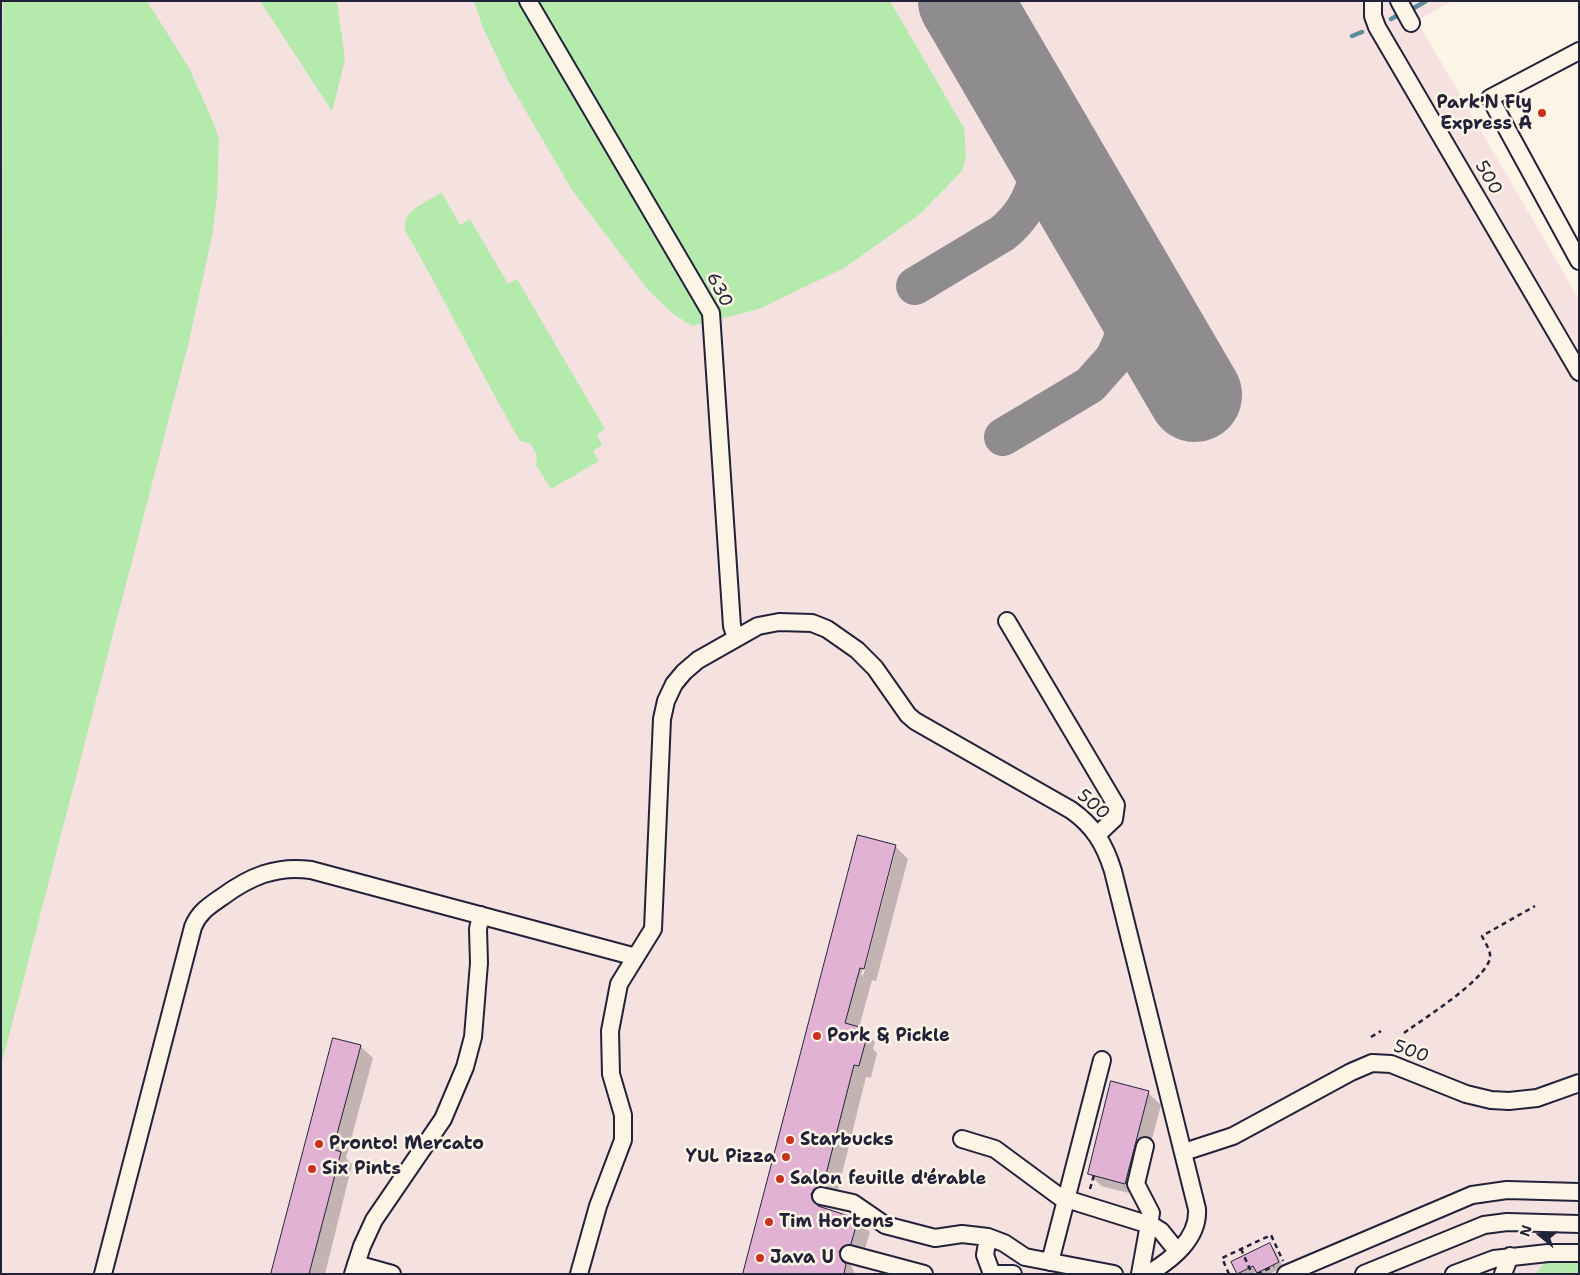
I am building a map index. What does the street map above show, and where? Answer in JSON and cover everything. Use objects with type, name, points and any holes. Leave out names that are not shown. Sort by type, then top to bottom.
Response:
[{"type":"street","name":"630","points":[[528,1],[711,313],[731,618],[736,638]]},
{"type":"street","name":"500","points":[[1373,1],[1373,16],[1377,27],[1579,372]]},
{"type":"street","points":[[1399,1],[1411,23]]},
{"type":"street","points":[[1579,51],[1490,98],[1579,261]]},
{"type":"street","points":[[1007,621],[1116,805],[1114,820],[1097,835]]},
{"type":"street","name":"500","points":[[578,1274],[598,1206],[623,1140],[622,1115],[611,1074],[610,1032],[619,984],[653,929],[662,719],[666,701],[684,672],[698,660],[758,626],[779,622],[812,623],[827,629],[867,659],[910,717],[1078,815],[1097,835],[1113,871],[1197,1209],[1193,1234],[1177,1251]]},
{"type":"street","points":[[103,1274],[193,927],[203,910],[247,880],[270,871],[295,868],[332,875],[636,957]]},
{"type":"street","points":[[392,1274],[355,1269],[374,1220],[443,1119],[456,1091],[473,1037],[478,962],[478,929],[481,915]]},
{"type":"street","points":[[1050,1262],[1102,1060]]},
{"type":"street","name":"500","points":[[1184,1152],[1233,1136],[1350,1072],[1372,1063],[1391,1064],[1466,1094],[1492,1100],[1509,1101],[1537,1098],[1579,1083]]},
{"type":"street","points":[[962,1139],[995,1149],[1052,1193],[1067,1200],[1150,1225],[1161,1231],[1177,1251],[1148,1274]]},
{"type":"street","points":[[1140,1274],[1150,1225],[1150,1208],[1136,1184],[1144,1146]]},
{"type":"street","points":[[1285,1268],[1483,1192],[1518,1190],[1579,1192]]},
{"type":"street","points":[[821,1196],[852,1203],[885,1225],[935,1238],[962,1234],[988,1237],[1004,1242],[1025,1257],[1114,1274]]},
{"type":"street","points":[[1364,1274],[1484,1225],[1507,1222],[1579,1224]]},
{"type":"street","points":[[988,1237],[985,1255],[992,1274]]},
{"type":"street","points":[[1454,1274],[1494,1259],[1510,1256],[1579,1253]]},
{"type":"street","points":[[849,1254],[902,1271],[924,1274]]},
{"type":"street","points":[[1503,1274],[1510,1256]]},
{"type":"street","points":[[998,1274],[1013,1274]]},
{"type":"path","points":[[1404,1032],[1454,997],[1487,964],[1489,950],[1482,936],[1535,906]]},
{"type":"path","points":[[1371,1037],[1381,1031]]},
{"type":"path","points":[[1090,1189],[1094,1176]]},
{"type":"path","points":[[1229,1274],[1222,1258],[1271,1235],[1285,1268]]},
{"type":"path","points":[[1241,1249],[1248,1261],[1252,1274]]},
{"type":"shaded area","points":[[1,1],[1452,1],[1417,21],[1579,299],[1579,1274],[1,1274]]},
{"type":"green space","points":[[3,1],[147,1],[189,68],[219,139],[217,197],[212,236],[189,341],[1,1066]]},
{"type":"green space","points":[[260,1],[337,1],[345,60],[332,111]]},
{"type":"green space","points":[[474,1],[890,1],[964,128],[966,156],[962,171],[919,215],[844,268],[759,309],[692,326],[672,313],[648,290],[572,190],[510,84],[483,28]]},
{"type":"green space","points":[[442,193],[460,225],[470,219],[508,284],[517,279],[605,429],[597,434],[602,445],[593,451],[599,461],[551,489],[536,465],[537,456],[531,444],[520,441],[406,232],[405,225],[411,213],[423,203]]},
{"type":"green space","points":[[1579,1262],[1579,1274],[1536,1274],[1544,1263]]},
{"type":"building","points":[[858,835],[896,845],[864,969],[860,968],[845,1023],[863,1028],[861,1038],[866,1040],[859,1066],[854,1065],[823,1186],[814,1189],[811,1194],[812,1199],[818,1206],[858,1219],[851,1244],[842,1247],[839,1252],[842,1261],[846,1264],[844,1274],[743,1274]]},
{"type":"building","points":[[333,1038],[361,1045],[333,1149],[341,1152],[309,1274],[271,1274]]},
{"type":"building","points":[[1111,1081],[1149,1091],[1125,1184],[1088,1174]]},
{"type":"building","points":[[1270,1243],[1279,1262],[1257,1273],[1253,1266],[1237,1274],[1231,1262]]},
{"type":"waterway","points":[[1414,8],[1426,1]]},
{"type":"waterway","points":[[1391,19],[1400,14]]},
{"type":"waterway","points":[[1352,36],[1362,32]]},
{"type":"taxiway","points":[[915,286],[1003,233],[1014,222],[1031,197],[1039,168],[1037,138],[1030,118],[1009,83],[1009,77]]},
{"type":"taxiway","points":[[1003,437],[1090,385],[1114,358],[1126,325],[1127,297],[1118,269],[1051,155],[1049,145]]},
{"type":"runway","points":[[965,1],[1195,395]]},
{"type":"place","name":"Park'N Fly Express A","points":[[1542,113]]},
{"type":"place","name":"Pork & Pickle","points":[[817,1036]]},
{"type":"place","name":"Starbucks","points":[[790,1140]]},
{"type":"place","name":"Pronto! Mercato","points":[[319,1144]]},
{"type":"place","name":"YUL Pizza","points":[[786,1157]]},
{"type":"place","name":"Six Pints","points":[[312,1169]]},
{"type":"place","name":"Salon feuille d'érable","points":[[780,1179]]},
{"type":"place","name":"Tim Hortons","points":[[769,1222]]},
{"type":"place","name":"Java U","points":[[760,1258]]}]
